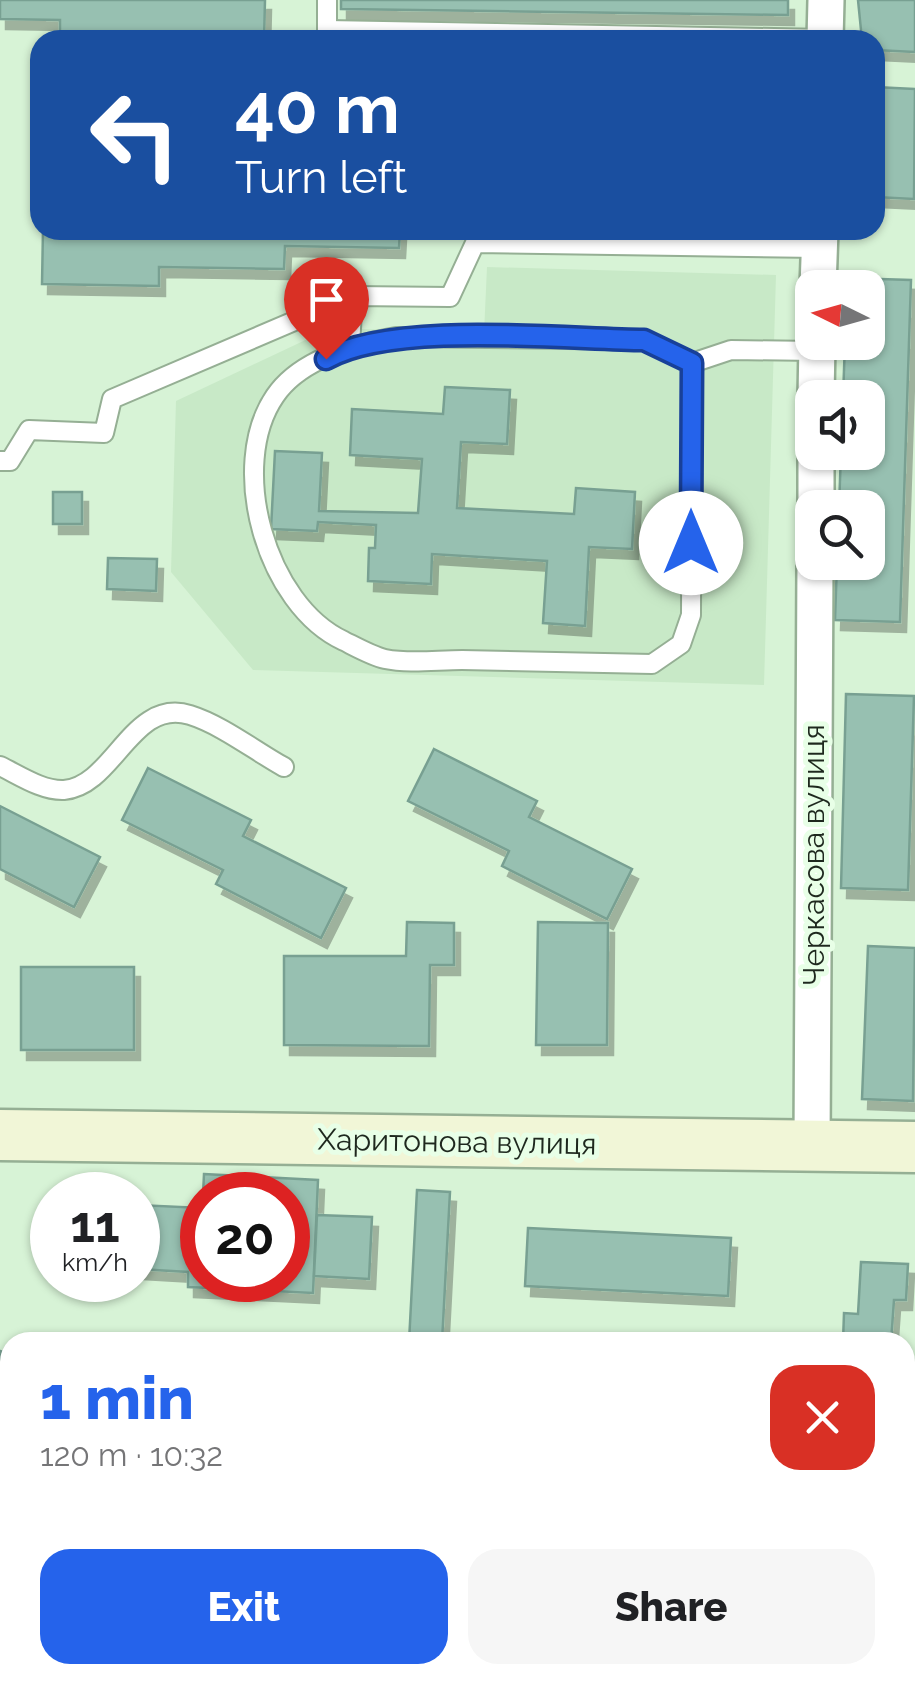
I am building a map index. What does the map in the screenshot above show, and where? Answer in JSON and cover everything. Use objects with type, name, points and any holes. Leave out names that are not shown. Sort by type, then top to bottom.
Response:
[{"type":"street","points":[[825,30],[826,0]]},
{"type":"street","points":[[818,270],[819,240]]},
{"type":"street","name":"Черкасова вулиця","points":[[812,1146],[815,580]]},
{"type":"street","name":"Харитонова вулиця","points":[[0,1136],[915,1147]]},
{"type":"lane","points":[[327,0],[327,30]]},
{"type":"lane","points":[[0,461],[10,461],[28,430],[104,433],[112,399],[353,296],[450,297],[475,243],[733,240]]},
{"type":"lane","points":[[350,346],[353,296]]},
{"type":"lane","points":[[692,363],[691,615],[682,644],[652,664],[385,659],[338,639],[302,610],[270,563],[256,498],[258,435],[276,394],[350,346],[396,337],[644,340],[692,363],[731,350],[795,348]]},
{"type":"lane","points":[[0,766],[62,790],[84,786],[142,726],[162,714],[188,714],[284,767]]},
{"type":"shaded area","points":[[487,267],[776,275],[764,685],[253,670],[171,572],[176,401],[331,328],[484,333]]},
{"type":"building","points":[[0,0],[265,0],[264,30],[60,30],[60,20],[0,19]]},
{"type":"building","points":[[341,0],[788,0],[788,15],[341,9]]},
{"type":"building","points":[[858,0],[915,0],[915,52],[885,50],[885,30],[861,30]]},
{"type":"building","points":[[885,88],[915,89],[914,199],[885,198]]},
{"type":"building","points":[[43,240],[399,240],[399,248],[285,246],[284,269],[159,267],[159,286],[42,284]]},
{"type":"building","points":[[885,279],[911,280],[900,622],[835,620],[836,580],[885,580],[885,490],[840,490],[840,470],[885,470],[885,380],[844,380],[844,360],[885,360]]},
{"type":"building","points":[[445,387],[510,390],[507,444],[461,442],[457,508],[574,514],[576,488],[635,492],[632,549],[589,547],[585,626],[543,623],[547,561],[432,554],[431,584],[368,581],[369,548],[375,548],[376,525],[318,522],[317,531],[271,529],[275,451],[322,453],[319,511],[418,513],[422,459],[350,455],[352,409],[443,414]]},
{"type":"building","points":[[53,492],[82,492],[82,524],[53,524]]},
{"type":"building","points":[[108,558],[157,559],[156,591],[107,589]]},
{"type":"building","points":[[846,694],[914,696],[908,890],[841,888]]},
{"type":"building","points":[[434,749],[537,801],[529,817],[632,869],[607,919],[502,866],[509,851],[408,801]]},
{"type":"building","points":[[148,768],[251,820],[243,836],[346,888],[321,938],[216,884],[223,870],[122,820]]},
{"type":"building","points":[[0,806],[100,857],[74,907],[0,869]]},
{"type":"building","points":[[407,922],[454,923],[454,965],[430,965],[429,1046],[284,1045],[284,956],[406,956]]},
{"type":"building","points":[[538,922],[608,923],[607,1045],[536,1045]]},
{"type":"building","points":[[868,946],[915,948],[913,1101],[862,1099]]},
{"type":"building","points":[[21,967],[134,967],[134,1050],[21,1050]]},
{"type":"building","points":[[310,1180],[318,1180],[313,1293],[310,1293]]},
{"type":"building","points":[[417,1190],[450,1192],[443,1332],[410,1332]]},
{"type":"building","points":[[160,1206],[180,1207],[180,1272],[160,1270]]},
{"type":"building","points":[[317,1215],[372,1217],[369,1279],[314,1276]]},
{"type":"building","points":[[528,1228],[731,1238],[728,1296],[525,1286]]},
{"type":"building","points":[[861,1262],[908,1264],[906,1300],[894,1300],[892,1332],[843,1332],[844,1313],[858,1314]]},
{"type":"route","points":[[326,359],[350,346],[396,337],[644,340],[678,354],[692,363],[691,543]]}]
